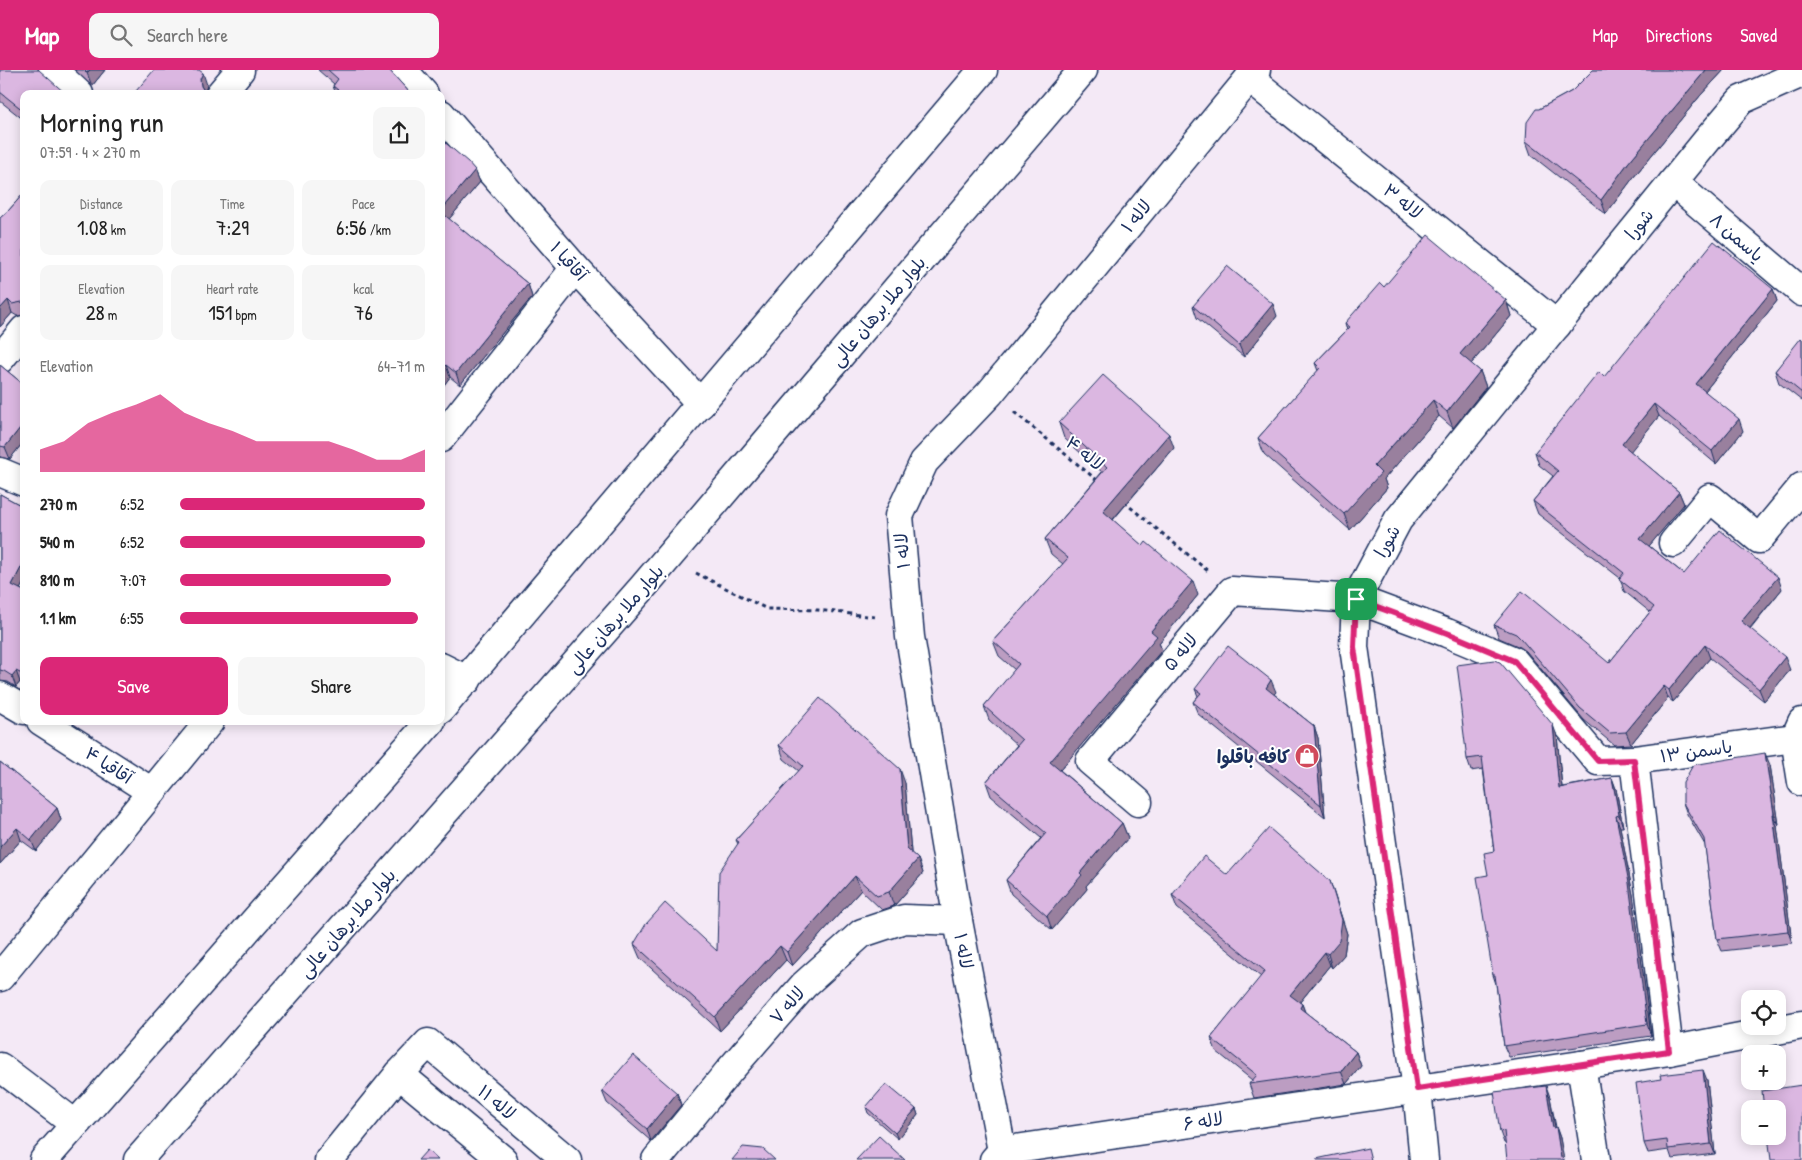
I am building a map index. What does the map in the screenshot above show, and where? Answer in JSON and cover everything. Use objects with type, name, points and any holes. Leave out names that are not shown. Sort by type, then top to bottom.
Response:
[{"type":"street","points":[[53,70],[75,90]]},
{"type":"street","points":[[223,90],[240,70]]},
{"type":"street","points":[[403,70],[420,90]]},
{"type":"street","points":[[445,705],[983,70]]},
{"type":"street","name":"بلوار ملا برهان عالی","points":[[138,1160],[643,587],[1084,70]]},
{"type":"street","name":"شورا","points":[[1424,1160],[1417,1089],[1354,647],[1356,599],[1398,520],[1741,100],[1802,73]]},
{"type":"street","name":"لاله ۳","points":[[1252,74],[1557,325]]},
{"type":"street","name":"لاله ۱","points":[[998,1155],[910,637],[899,516],[924,462],[990,393],[1252,74]]},
{"type":"street","name":"آقاقیا ۱","points":[[445,120],[575,268],[701,404]]},
{"type":"street","name":"یاسمن ۸","points":[[1673,182],[1802,292]]},
{"type":"street","points":[[446,423],[575,268]]},
{"type":"street","points":[[0,359],[20,335]]},
{"type":"street","points":[[0,472],[20,480]]},
{"type":"street","points":[[1673,543],[1710,498],[1759,539],[1802,487]]},
{"type":"street","points":[[1232,591],[1356,599]]},
{"type":"street","name":"لاله ۵","points":[[1138,802],[1090,761],[1232,591]]},
{"type":"street","name":"یاسمن ۱۳","points":[[1356,599],[1447,633],[1514,661],[1598,761],[1634,760],[1799,730]]},
{"type":"street","points":[[445,669],[467,680]]},
{"type":"street","points":[[0,696],[20,708]]},
{"type":"street","name":"آقاقیا ۴","points":[[47,725],[152,792]]},
{"type":"street","points":[[0,977],[207,725]]},
{"type":"street","points":[[44,1160],[426,725]]},
{"type":"street","points":[[1799,730],[1802,782]]},
{"type":"street","points":[[1634,760],[1669,1051]]},
{"type":"street","name":"لاله ۷","points":[[656,1160],[729,1071],[808,980],[862,933],[904,919],[958,921]]},
{"type":"street","name":"لاله ۶","points":[[998,1155],[1669,1051],[1802,1025]]},
{"type":"street","name":"لاله ۱۱","points":[[399,1074],[428,1043],[567,1160]]},
{"type":"street","points":[[1581,1065],[1596,1160]]},
{"type":"street","points":[[0,1067],[75,1124]]},
{"type":"street","points":[[329,1160],[399,1074],[503,1160]]},
{"type":"path","name":"لاله ۴","points":[[990,393],[1104,486]]},
{"type":"path","points":[[1119,498],[1232,591]]},
{"type":"path","points":[[690,570],[767,609],[818,610],[909,620]]},
{"type":"building","points":[[0,70],[39,70],[62,90],[20,90],[20,108],[0,92]]},
{"type":"building","points":[[154,70],[199,70],[203,73],[200,79],[204,90],[137,90]]},
{"type":"building","points":[[328,70],[389,70],[407,90],[338,90],[333,86],[338,79]]},
{"type":"building","points":[[1593,70],[1706,70],[1628,163],[1601,200],[1526,141],[1527,122],[1536,109],[1572,91]]},
{"type":"building","points":[[445,142],[475,170],[445,206]]},
{"type":"building","points":[[20,198],[20,302],[12,304],[8,300],[0,309],[0,218]]},
{"type":"building","points":[[445,215],[528,284],[456,373],[446,365]]},
{"type":"building","points":[[1428,235],[1506,300],[1460,354],[1480,371],[1447,412],[1433,400],[1374,466],[1381,473],[1344,514],[1258,438],[1320,368],[1315,363],[1350,327],[1345,323],[1380,283],[1384,287]]},
{"type":"building","points":[[1714,241],[1773,289],[1696,384],[1739,419],[1712,451],[1654,404],[1622,444],[1679,492],[1640,539],[1684,574],[1720,530],[1778,577],[1741,621],[1785,657],[1759,689],[1705,645],[1669,690],[1664,686],[1626,732],[1610,733],[1580,708],[1516,634],[1494,625],[1522,591],[1609,663],[1654,607],[1619,579],[1624,573],[1533,501],[1558,471],[1535,452],[1599,372],[1604,377]]},
{"type":"building","points":[[1227,266],[1273,304],[1239,345],[1193,306]]},
{"type":"building","points":[[1802,339],[1802,393],[1775,371]]},
{"type":"building","points":[[0,365],[20,382],[20,428],[5,447],[0,446]]},
{"type":"building","points":[[1103,375],[1169,434],[1103,511],[1143,546],[1146,542],[1193,581],[1151,631],[1157,636],[1050,762],[1122,823],[1080,873],[1082,875],[1047,916],[1006,880],[1046,833],[986,782],[1022,740],[984,706],[1019,664],[993,641],[1068,558],[1045,539],[1107,467],[1059,423]]},
{"type":"building","points":[[0,494],[20,505],[20,570],[12,585],[20,589],[20,673],[16,671],[12,676],[0,670]]},
{"type":"building","points":[[1228,646],[1271,680],[1266,688],[1314,726],[1321,805],[1193,702],[1201,693],[1195,689]]},
{"type":"building","points":[[1494,660],[1500,662],[1553,725],[1559,788],[1612,778],[1619,815],[1616,816],[1629,883],[1647,1024],[1504,1046],[1495,975],[1493,975],[1477,877],[1488,875],[1484,853],[1494,851],[1482,757],[1467,759],[1457,665]]},
{"type":"building","points":[[820,698],[900,769],[907,849],[918,859],[889,892],[877,896],[855,876],[787,952],[780,946],[715,1017],[634,944],[646,924],[665,903],[717,951],[719,872],[739,842],[736,840],[803,766],[779,745]]},
{"type":"building","points":[[1765,753],[1788,931],[1717,939],[1704,839],[1683,803],[1683,783],[1693,765]]},
{"type":"building","points":[[0,762],[57,808],[31,840],[17,828],[0,847]]},
{"type":"building","points":[[1269,828],[1330,881],[1342,920],[1339,941],[1328,954],[1325,952],[1290,995],[1302,1004],[1300,1008],[1356,1052],[1341,1071],[1249,1084],[1257,1075],[1211,1038],[1265,971],[1172,895],[1204,856],[1227,875]]},
{"type":"building","points":[[633,1055],[677,1093],[647,1129],[602,1091]]},
{"type":"building","points":[[1703,1070],[1711,1144],[1668,1149],[1667,1140],[1644,1143],[1636,1083],[1661,1079],[1660,1075]]},
{"type":"building","points":[[886,1084],[916,1109],[895,1133],[866,1107]]},
{"type":"building","points":[[1802,1085],[1802,1160],[1771,1160],[1769,1145],[1786,1145],[1786,1100],[1763,1100],[1762,1091],[1786,1090],[1786,1087]]},
{"type":"building","points":[[1546,1086],[1553,1128],[1556,1127],[1561,1158],[1563,1157],[1564,1160],[1507,1160],[1504,1131],[1500,1132],[1494,1092]]},
{"type":"building","points":[[879,1136],[905,1160],[856,1160]]},
{"type":"building","points":[[743,1147],[763,1149],[775,1160],[732,1160]]},
{"type":"building","points":[[1368,1148],[1371,1160],[1316,1159]]},
{"type":"building","points":[[427,1150],[438,1160],[418,1160]]},
{"type":"place","name":"کافه باقلوا","points":[[1307,756]]},
{"type":"route","points":[[1356,599],[1447,633],[1514,661],[1598,761],[1634,760],[1669,1051],[1417,1089],[1354,647],[1356,599]]}]
